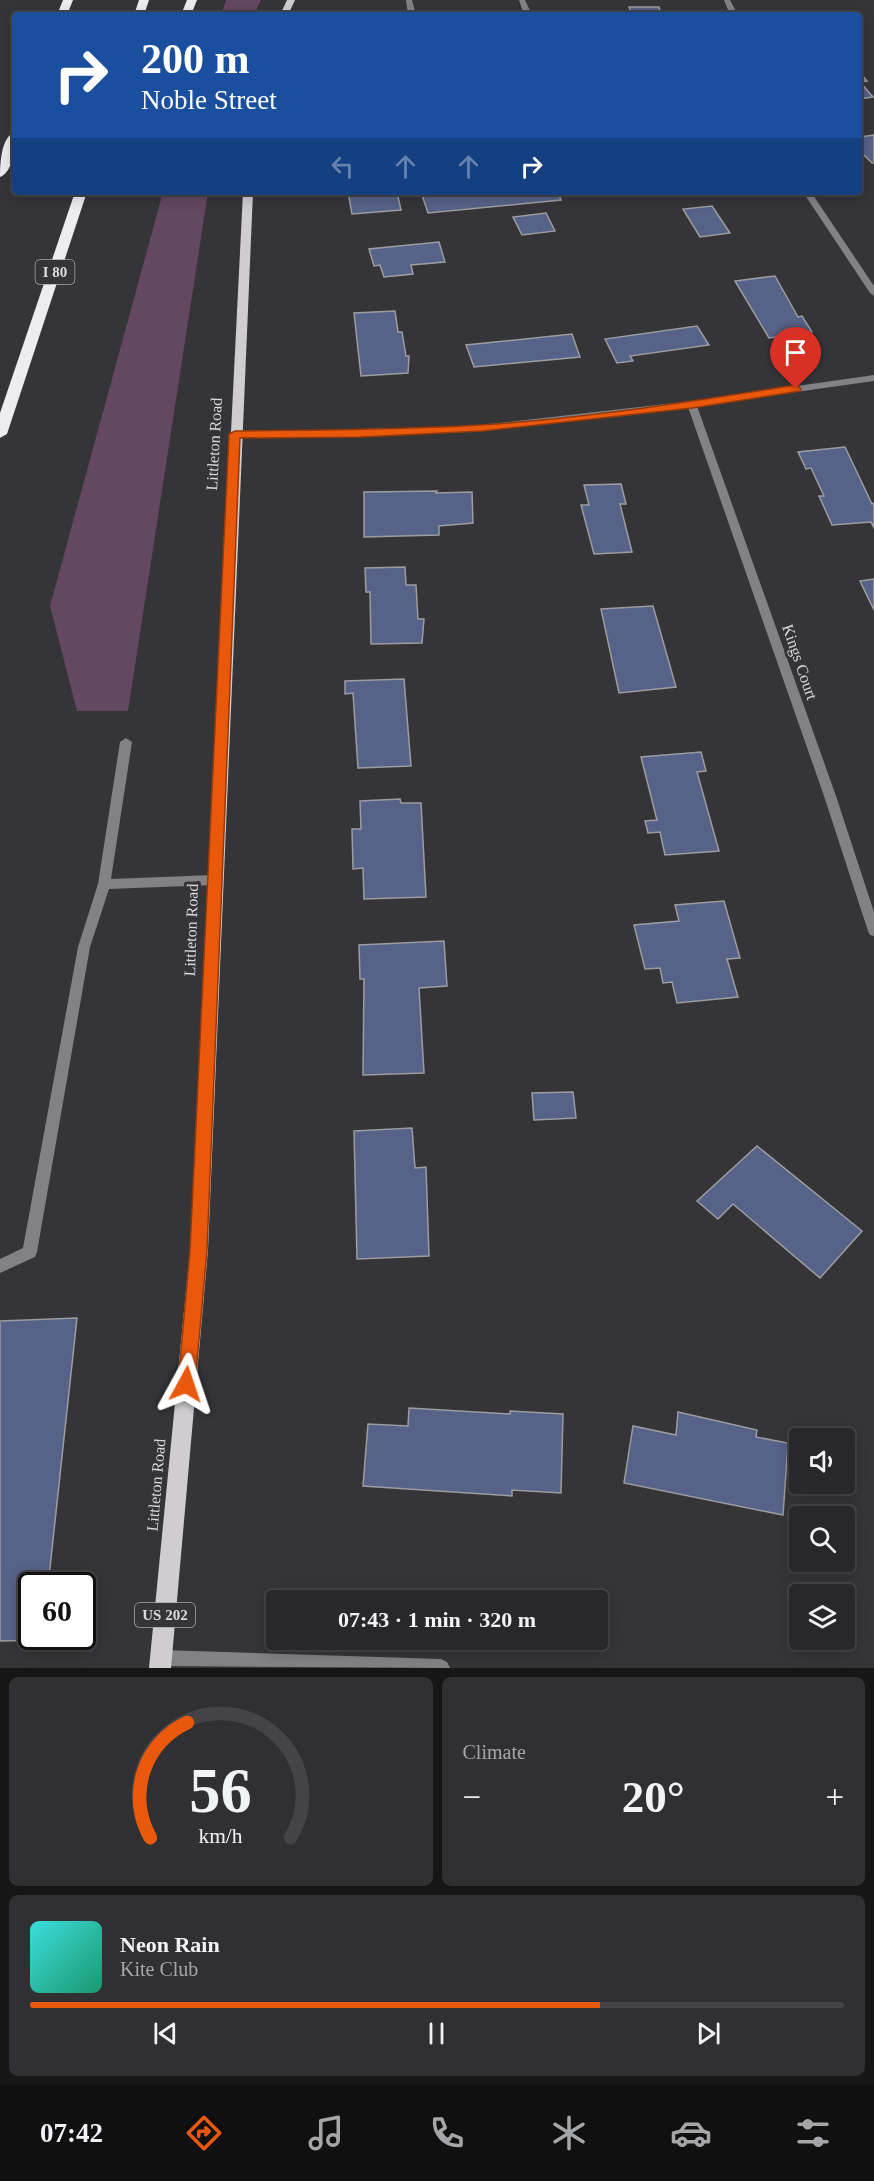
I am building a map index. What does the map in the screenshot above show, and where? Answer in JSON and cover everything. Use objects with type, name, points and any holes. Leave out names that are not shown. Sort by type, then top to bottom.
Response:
[{"type":"highway","points":[[0,173],[12,143]]},
{"type":"highway","name":"I 80","points":[[0,434],[80,195]]},
{"type":"main road","name":"Littleton Road","points":[[160,1663],[199,1250],[214,880],[248,195]]},
{"type":"street","points":[[809,195],[874,293]]},
{"type":"street","points":[[235,434],[361,433],[482,428],[692,404],[874,378]]},
{"type":"street","name":"Kings Court","points":[[692,404],[830,796],[874,930]]},
{"type":"street","points":[[0,1266],[30,1252],[84,947],[104,884],[126,742]]},
{"type":"street","points":[[104,884],[214,880]]},
{"type":"street","points":[[160,1663],[441,1668]]},
{"type":"shaded area","points":[[226,0],[261,0],[255,12],[222,12]]},
{"type":"shaded area","points":[[162,195],[208,195],[128,711],[77,711],[50,606]]},
{"type":"building","points":[[629,7],[659,7],[660,12],[631,12]]},
{"type":"building","points":[[862,84],[873,97],[862,99]]},
{"type":"building","points":[[874,135],[874,163],[862,155],[862,137]]},
{"type":"building","points":[[349,195],[398,195],[401,210],[352,214]]},
{"type":"building","points":[[422,195],[559,195],[561,200],[428,213]]},
{"type":"building","points":[[712,206],[730,233],[700,237],[683,209]]},
{"type":"building","points":[[546,213],[555,231],[522,235],[513,217]]},
{"type":"building","points":[[439,242],[445,262],[411,265],[413,274],[384,277],[380,265],[374,266],[369,249]]},
{"type":"building","points":[[775,276],[798,317],[802,316],[812,332],[769,338],[735,281]]},
{"type":"building","points":[[395,311],[398,332],[402,332],[406,356],[409,356],[408,373],[361,376],[354,313]]},
{"type":"building","points":[[697,326],[709,345],[630,356],[633,361],[617,363],[605,339]]},
{"type":"building","points":[[572,334],[580,357],[474,367],[466,345]]},
{"type":"building","points":[[845,447],[872,504],[874,503],[874,528],[871,522],[832,525],[819,496],[824,496],[811,468],[806,469],[798,452]]},
{"type":"building","points":[[621,484],[626,504],[620,504],[632,552],[594,554],[581,505],[589,505],[584,485]]},
{"type":"building","points":[[437,491],[436,493],[472,492],[473,523],[439,526],[439,535],[364,537],[364,492]]},
{"type":"building","points":[[405,567],[406,585],[416,585],[418,619],[424,619],[422,643],[371,644],[370,592],[366,592],[365,568]]},
{"type":"building","points":[[874,579],[874,610],[860,581]]},
{"type":"building","points":[[653,606],[676,687],[619,693],[601,609]]},
{"type":"building","points":[[404,679],[411,766],[358,768],[353,693],[345,694],[345,681]]},
{"type":"building","points":[[701,752],[706,771],[697,772],[719,851],[665,855],[660,832],[648,833],[645,821],[657,820],[641,757]]},
{"type":"building","points":[[400,799],[401,803],[421,803],[426,897],[364,899],[363,868],[353,869],[352,829],[361,829],[360,801]]},
{"type":"building","points":[[724,901],[740,958],[727,959],[738,997],[677,1003],[672,982],[663,983],[660,968],[645,969],[634,925],[679,921],[675,905]]},
{"type":"building","points":[[444,941],[447,986],[419,988],[424,1073],[363,1075],[364,979],[360,979],[359,945]]},
{"type":"building","points":[[573,1092],[576,1118],[534,1120],[532,1093]]},
{"type":"building","points":[[412,1128],[415,1168],[426,1167],[429,1256],[357,1259],[354,1131]]},
{"type":"building","points":[[757,1146],[862,1231],[820,1278],[733,1204],[718,1219],[697,1201]]},
{"type":"building","points":[[77,1318],[50,1572],[18,1572],[18,1641],[0,1641],[0,1321]]},
{"type":"building","points":[[409,1408],[510,1414],[510,1411],[563,1414],[561,1493],[512,1490],[512,1496],[363,1486],[368,1424],[408,1426]]},
{"type":"building","points":[[678,1412],[757,1430],[756,1437],[788,1443],[783,1515],[624,1483],[633,1426],[676,1435]]},
{"type":"route","points":[[186,1384],[199,1250],[235,434],[361,433],[482,428],[692,404],[796,389]]}]
